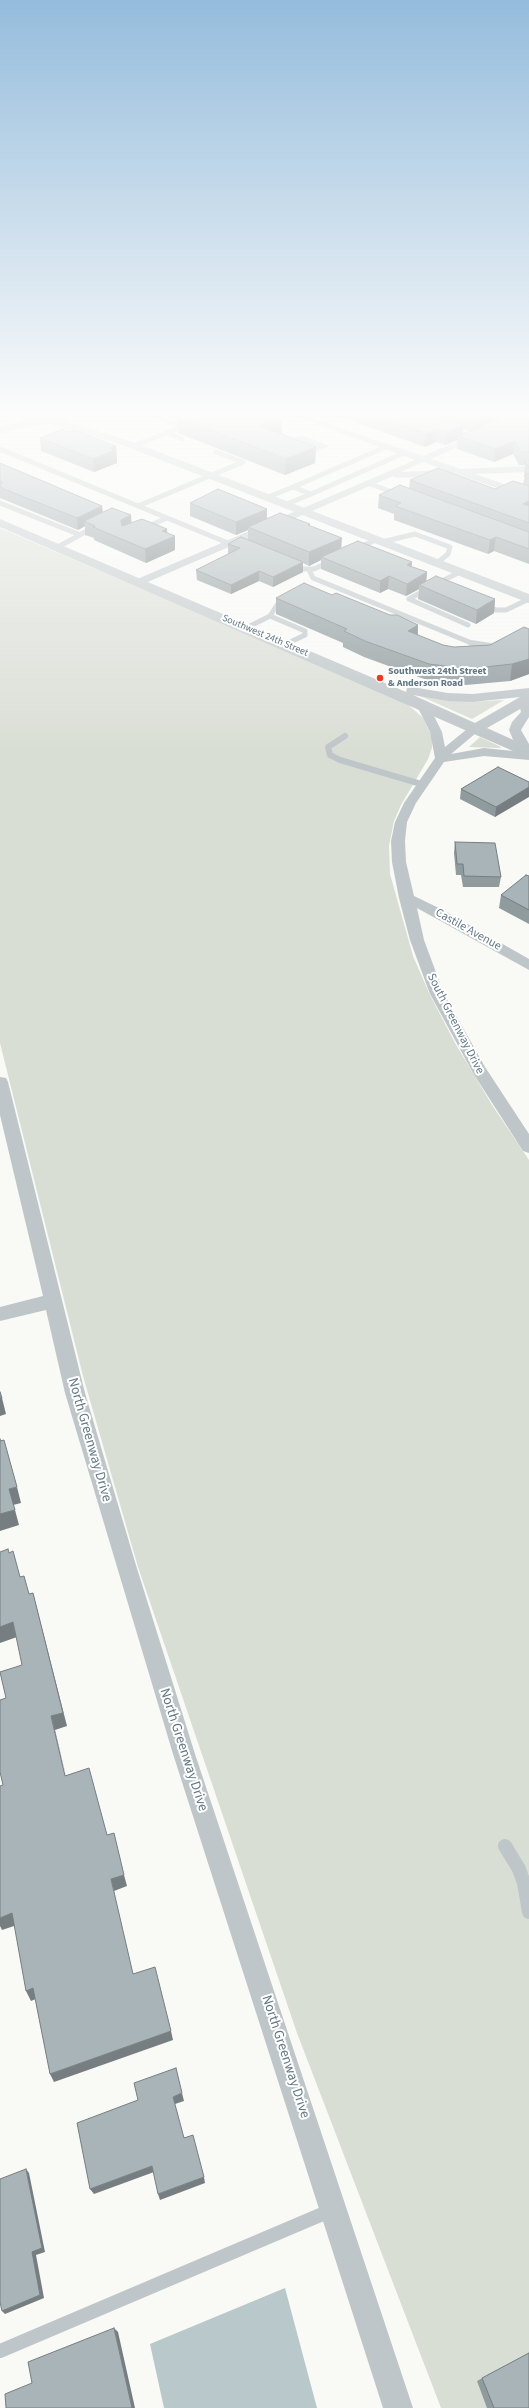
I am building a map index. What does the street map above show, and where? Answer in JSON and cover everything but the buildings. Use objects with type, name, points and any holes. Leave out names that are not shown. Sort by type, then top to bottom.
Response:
[{"type":"street","name":"Southwest 24th Street","points":[[15,529],[386,688],[529,753]]},
{"type":"street","points":[[139,582],[263,529]]},
{"type":"street","points":[[349,529],[529,599]]},
{"type":"street","points":[[386,688],[472,698],[528,697]]},
{"type":"street","points":[[476,728],[528,697]]},
{"type":"street","points":[[528,697],[527,712],[518,722],[515,730],[520,742],[529,753]]},
{"type":"street","points":[[422,704],[436,732],[441,759],[484,752],[529,753]]},
{"type":"street","name":"South Greenway Drive","points":[[476,728],[455,743],[441,759],[421,784],[404,812],[399,831],[399,862],[406,898],[421,955],[437,994],[478,1069],[529,1147]]},
{"type":"street","name":"Castile Avenue","points":[[406,898],[438,913],[529,965]]},
{"type":"street","name":"North Greenway Drive","points":[[0,1082],[75,1393],[148,1638],[398,2408]]},
{"type":"street","points":[[0,1314],[52,1301]]},
{"type":"lane","points":[[66,529],[78,534]]},
{"type":"lane","points":[[58,547],[72,541],[78,534],[88,529]]},
{"type":"lane","points":[[200,529],[236,542]]},
{"type":"lane","points":[[346,554],[379,541],[415,534],[450,547],[451,549],[448,554],[437,563]]},
{"type":"lane","points":[[295,566],[309,570],[340,557]]},
{"type":"lane","points":[[309,570],[313,578],[475,645],[484,647],[494,646]]},
{"type":"lane","points":[[460,572],[409,599],[468,625]]},
{"type":"lane","points":[[434,585],[441,588]]},
{"type":"lane","points":[[246,628],[270,616],[276,605],[290,598]]},
{"type":"lane","points":[[478,602],[496,610],[506,610],[529,599]]},
{"type":"lane","points":[[419,621],[436,612]]},
{"type":"lane","points":[[270,616],[306,631],[304,635],[285,645]]},
{"type":"lane","points":[[345,736],[328,747],[330,755],[340,760],[421,784]]},
{"type":"lane","points":[[505,1846],[524,1883],[529,1912]]},
{"type":"lane","points":[[0,2351],[334,2209]]},
{"type":"shaded area","points":[[0,529],[3,529],[404,701],[423,718],[432,737],[432,748],[428,759],[401,805],[394,821],[389,846],[390,874],[413,956],[430,995],[455,1043],[492,1105],[529,1160],[529,2408],[441,2408],[297,2033],[138,1567],[83,1376],[0,1043]]},
{"type":"shaded area","points":[[418,695],[472,702],[504,700],[472,719]]},
{"type":"shaded area","points":[[480,737],[501,747],[469,747]]},
{"type":"shaded area","points":[[285,2288],[317,2408],[164,2408],[150,2344]]},
{"type":"place","name":"Southwest 24th Street & Anderson Road","points":[[380,678]]}]
